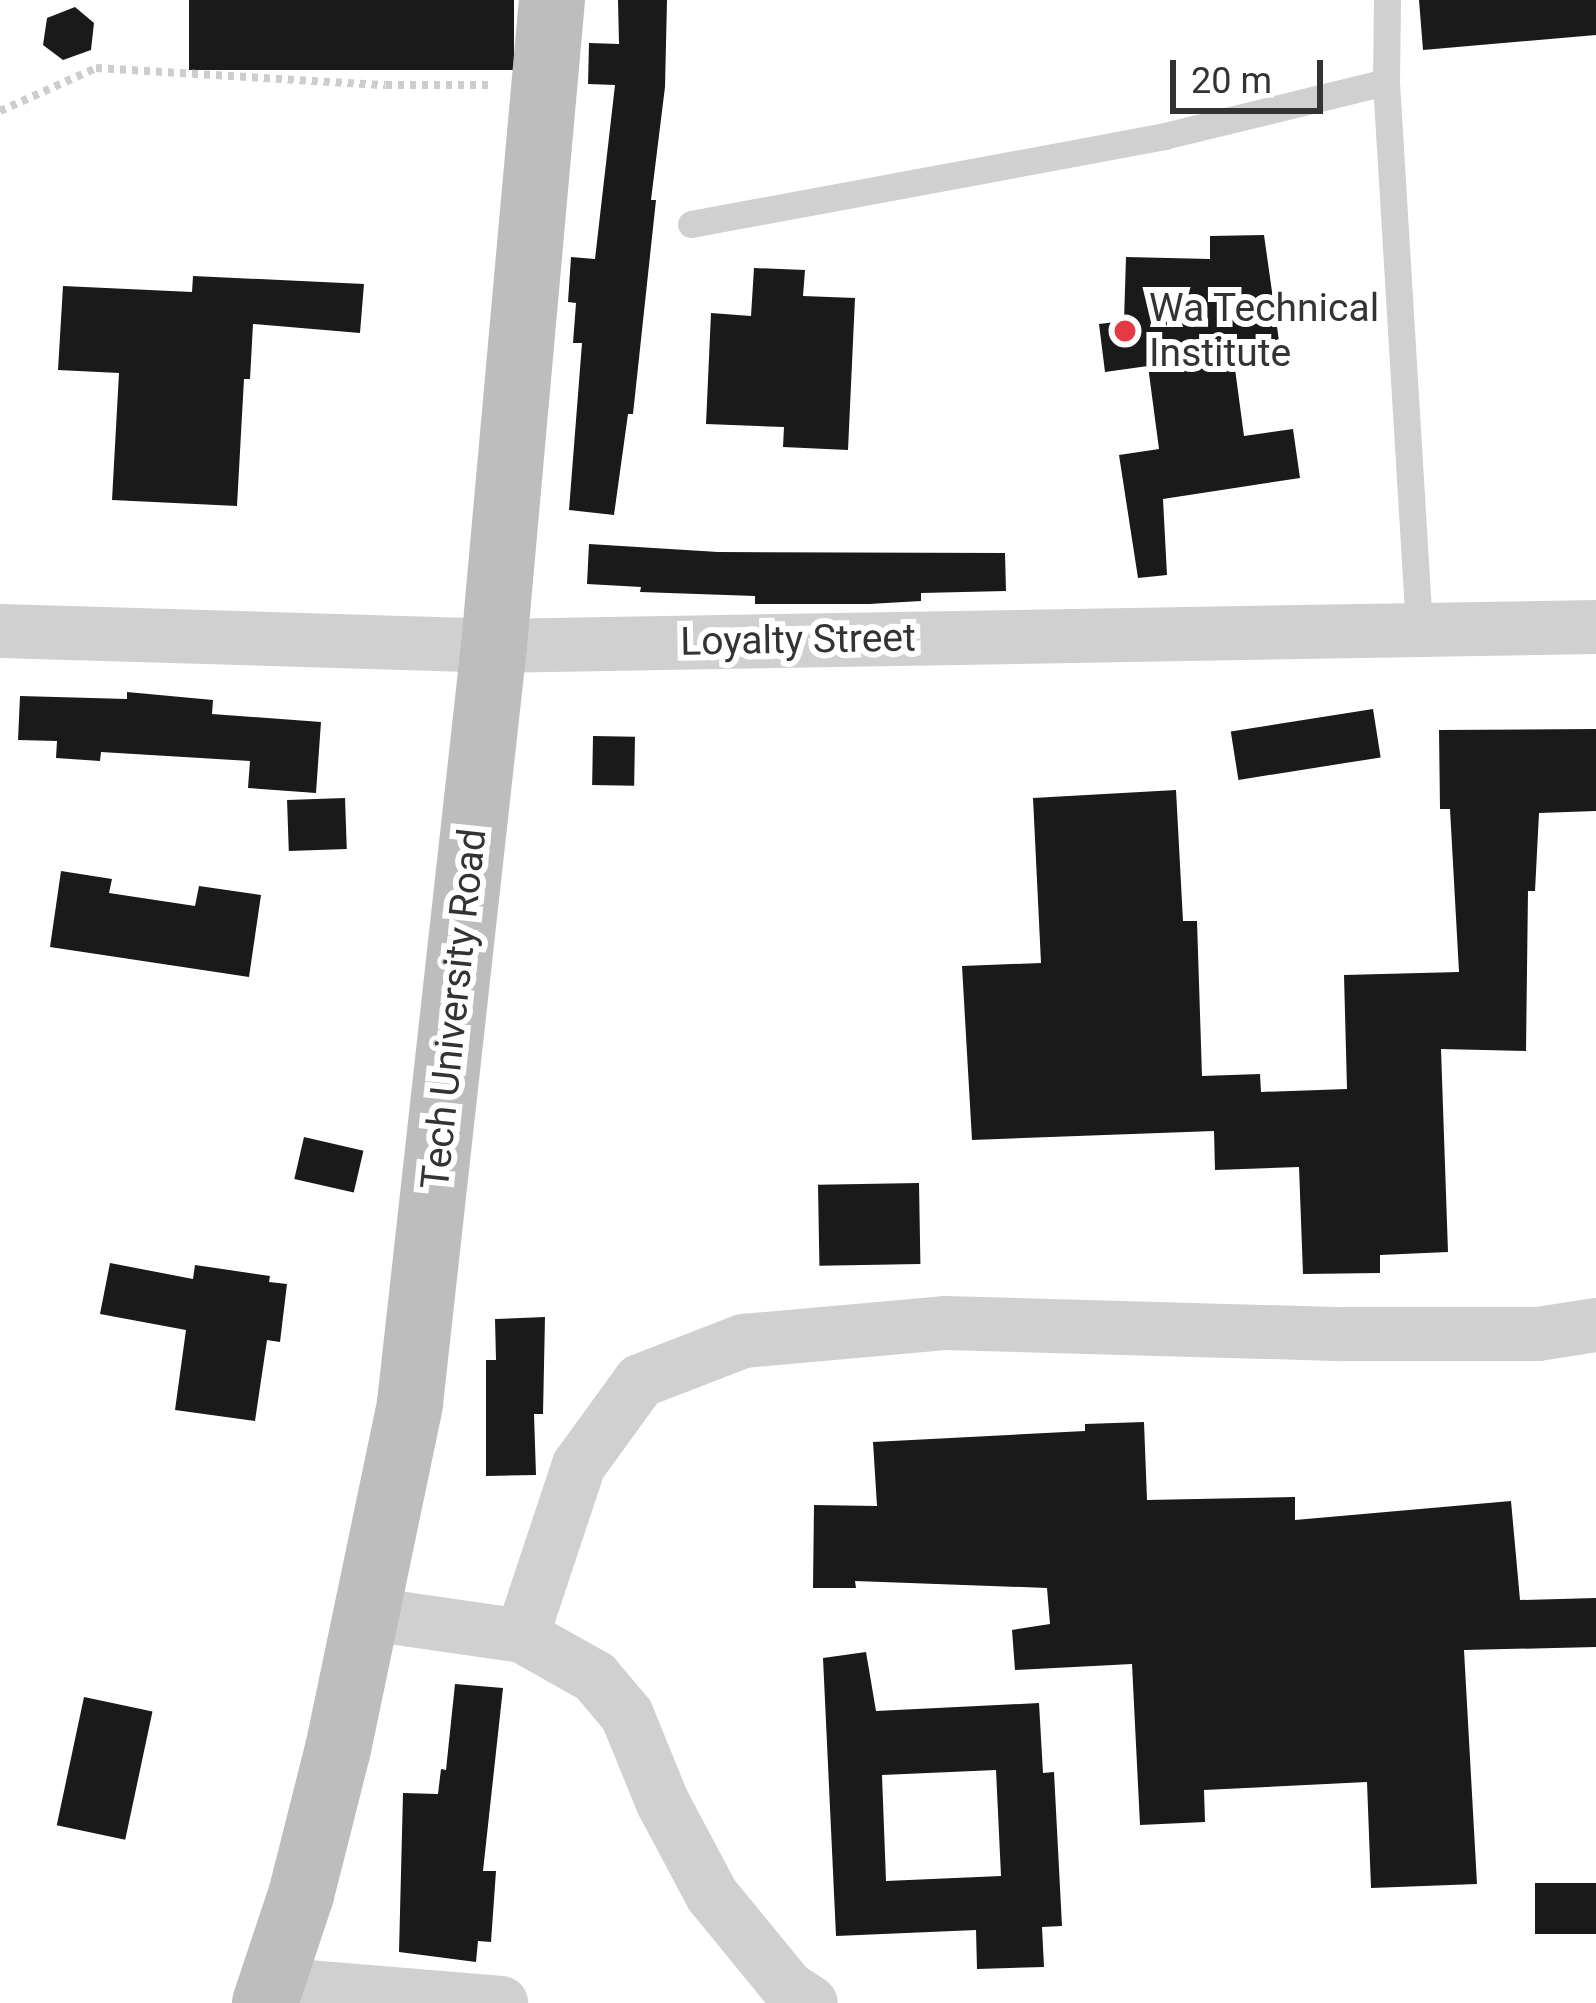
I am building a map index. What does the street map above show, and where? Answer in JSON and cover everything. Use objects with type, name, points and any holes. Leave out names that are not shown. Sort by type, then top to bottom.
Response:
[{"type":"street","name":"Tech University Road","points":[[268,1994],[302,1895],[370,1614],[410,1403],[494,646],[552,0]]},
{"type":"street","name":"Loyalty Street","points":[[0,631],[494,646],[1596,627]]},
{"type":"street","points":[[522,1636],[579,1466],[640,1381],[743,1341],[944,1323],[1343,1334],[1538,1334],[1596,1325]]},
{"type":"street","points":[[370,1614],[522,1636],[595,1677],[627,1715],[663,1803],[712,1895],[788,1988],[812,2003]]},
{"type":"street","points":[[268,1994],[500,2003]]},
{"type":"lane","points":[[1387,0],[1386,82],[1419,628]]},
{"type":"lane","points":[[691,224],[1141,140],[1386,82]]},
{"type":"path","points":[[0,112],[96,68],[386,85],[546,85]]},
{"type":"building","points":[[189,0],[514,0],[514,70],[189,70]]},
{"type":"building","points":[[618,0],[667,0],[665,87],[651,200],[656,200],[633,414],[628,414],[614,515],[569,510],[582,343],[573,343],[576,303],[568,302],[571,257],[595,259],[615,85],[588,84],[589,43],[619,44]]},
{"type":"building","points":[[1419,0],[1596,0],[1596,35],[1423,50]]},
{"type":"building","points":[[75,7],[94,23],[91,50],[63,60],[43,45],[47,18]]},
{"type":"building","points":[[1264,235],[1280,348],[1233,354],[1244,436],[1293,429],[1300,478],[1163,499],[1167,575],[1138,578],[1119,455],[1159,449],[1148,366],[1105,372],[1099,324],[1124,321],[1126,257],[1210,259],[1210,236]]},
{"type":"building","points":[[754,268],[805,270],[803,296],[855,298],[848,450],[783,447],[784,427],[706,424],[711,313],[751,316]]},
{"type":"building","points":[[193,276],[364,284],[360,333],[253,324],[250,379],[244,379],[237,506],[112,500],[119,373],[58,370],[63,286],[192,292]]},
{"type":"building","points":[[589,544],[718,552],[1005,553],[1006,591],[921,593],[921,601],[869,604],[755,604],[755,596],[640,592],[641,587],[587,584]]},
{"type":"building","points":[[127,692],[213,700],[212,714],[321,722],[316,793],[248,788],[250,761],[101,752],[100,761],[56,758],[57,741],[18,740],[20,696],[127,699]]},
{"type":"building","points":[[1373,709],[1381,757],[1238,780],[1231,732]]},
{"type":"building","points":[[1596,729],[1596,811],[1539,813],[1535,891],[1528,891],[1526,1051],[1441,1049],[1448,1252],[1380,1255],[1380,1273],[1303,1274],[1299,1167],[1215,1170],[1214,1131],[972,1140],[962,966],[1041,963],[1033,798],[1176,790],[1183,921],[1197,921],[1202,1076],[1260,1074],[1261,1092],[1347,1089],[1344,975],[1459,972],[1450,809],[1440,809],[1439,730]]},
{"type":"building","points":[[593,736],[635,737],[634,786],[592,785]]},
{"type":"building","points":[[345,798],[347,849],[289,851],[287,800]]},
{"type":"building","points":[[61,871],[112,879],[109,893],[195,906],[199,886],[261,895],[249,977],[50,947]]},
{"type":"building","points":[[304,1137],[363,1151],[354,1193],[294,1179]]},
{"type":"building","points":[[919,1183],[920,1264],[819,1266],[818,1185]]},
{"type":"building","points":[[110,1263],[193,1279],[195,1265],[270,1276],[269,1282],[287,1284],[280,1342],[267,1340],[255,1421],[175,1410],[186,1330],[100,1314]]},
{"type":"building","points":[[545,1317],[543,1414],[534,1414],[536,1475],[486,1476],[486,1360],[496,1360],[495,1319]]},
{"type":"building","points":[[1144,1422],[1147,1500],[1295,1497],[1295,1520],[1511,1501],[1520,1600],[1596,1598],[1596,1647],[1464,1650],[1477,1884],[1371,1888],[1367,1782],[1204,1790],[1205,1822],[1140,1825],[1132,1664],[1015,1670],[1012,1630],[1050,1624],[1047,1588],[855,1581],[856,1588],[813,1588],[814,1505],[877,1506],[873,1442],[1085,1431],[1085,1424]]},
{"type":"building","points":[[866,1652],[876,1711],[1039,1703],[1043,1773],[1054,1772],[1062,1926],[1042,1927],[1044,1967],[977,1969],[976,1930],[836,1936],[823,1658]],"holes":[[[996,1770],[1001,1876],[886,1881],[882,1775]]]},
{"type":"building","points":[[455,1684],[503,1688],[483,1871],[496,1871],[491,1942],[478,1941],[476,1962],[399,1952],[403,1793],[438,1794],[441,1769],[446,1770]]},
{"type":"building","points":[[84,1697],[152,1712],[125,1840],[57,1825]]},
{"type":"building","points":[[1535,1883],[1596,1883],[1596,1934],[1535,1934]]},
{"type":"place","name":"Wa Technical Institute","points":[[1125,331]]}]
